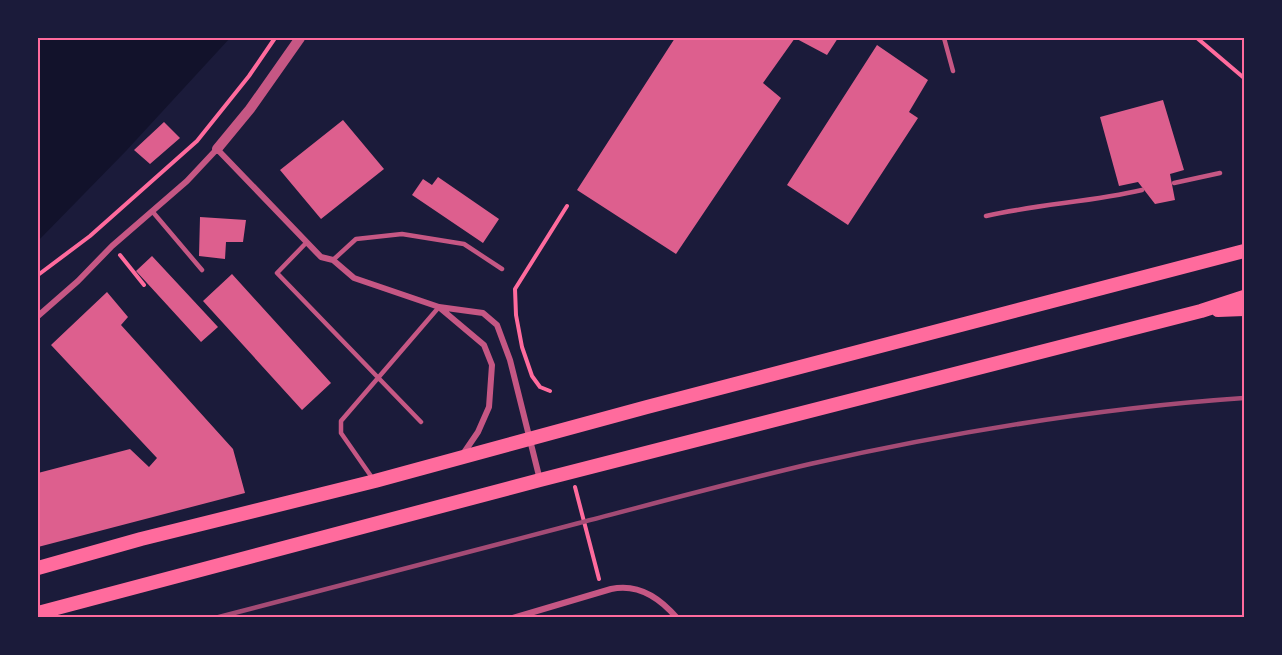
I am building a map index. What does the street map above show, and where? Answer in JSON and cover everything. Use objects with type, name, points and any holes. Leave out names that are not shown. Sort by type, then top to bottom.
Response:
[{"type":"main road","points":[[38,568],[141,539],[375,481],[1245,251]]},
{"type":"main road","points":[[38,613],[540,480],[1201,311],[1245,297]]},
{"type":"main road","points":[[1201,311],[1245,309]]},
{"type":"street","points":[[38,316],[187,181],[250,109],[300,38]]},
{"type":"street","points":[[217,149],[306,243],[321,257],[333,260],[354,278],[439,307],[483,313],[497,325],[510,360],[540,480]]},
{"type":"street","points":[[439,307],[484,345],[492,365],[489,407],[478,432],[460,458]]},
{"type":"street","points":[[513,618],[619,587],[637,589],[654,596],[677,618]]},
{"type":"lane","points":[[945,38],[953,71]]},
{"type":"lane","points":[[1174,183],[1220,173]]},
{"type":"lane","points":[[986,216],[1016,209],[1112,197],[1142,190]]},
{"type":"lane","points":[[152,211],[202,270]]},
{"type":"lane","points":[[333,260],[356,238],[402,234],[464,244],[502,269]]},
{"type":"lane","points":[[306,243],[277,273],[421,422]]},
{"type":"lane","points":[[375,481],[341,433],[341,421],[439,307]]},
{"type":"path","points":[[38,275],[90,236],[197,141],[249,76],[275,38]]},
{"type":"path","points":[[1197,38],[1245,78]]},
{"type":"path","points":[[550,391],[540,387],[532,376],[525,357],[516,315],[515,289],[567,206]]},
{"type":"path","points":[[575,488],[603,591]]},
{"type":"shaded area","points":[[38,38],[230,38],[126,151],[38,241]]},
{"type":"building","points":[[675,38],[795,38],[763,83],[781,98],[676,254],[577,190]]},
{"type":"building","points":[[795,38],[838,38],[827,55]]},
{"type":"building","points":[[877,45],[928,80],[909,112],[918,118],[848,225],[787,185]]},
{"type":"building","points":[[1163,100],[1184,170],[1170,174],[1175,200],[1155,204],[1138,182],[1119,186],[1100,117]]},
{"type":"building","points":[[343,120],[384,169],[321,219],[280,170]]},
{"type":"building","points":[[164,122],[180,138],[150,164],[134,150]]},
{"type":"building","points":[[438,177],[499,219],[483,243],[412,195],[423,179],[432,185]]},
{"type":"building","points":[[200,217],[246,220],[243,242],[226,242],[225,259],[199,256]]},
{"type":"building","points":[[152,256],[218,327],[201,342],[136,271]]},
{"type":"building","points":[[232,274],[331,383],[302,410],[203,301]]},
{"type":"building","points":[[107,292],[128,317],[121,325],[233,449],[245,493],[38,547],[38,473],[130,449],[149,467],[157,458],[51,345]]},
{"type":"railway","points":[[215,618],[723,485],[864,452],[1080,415],[1244,398]]}]
